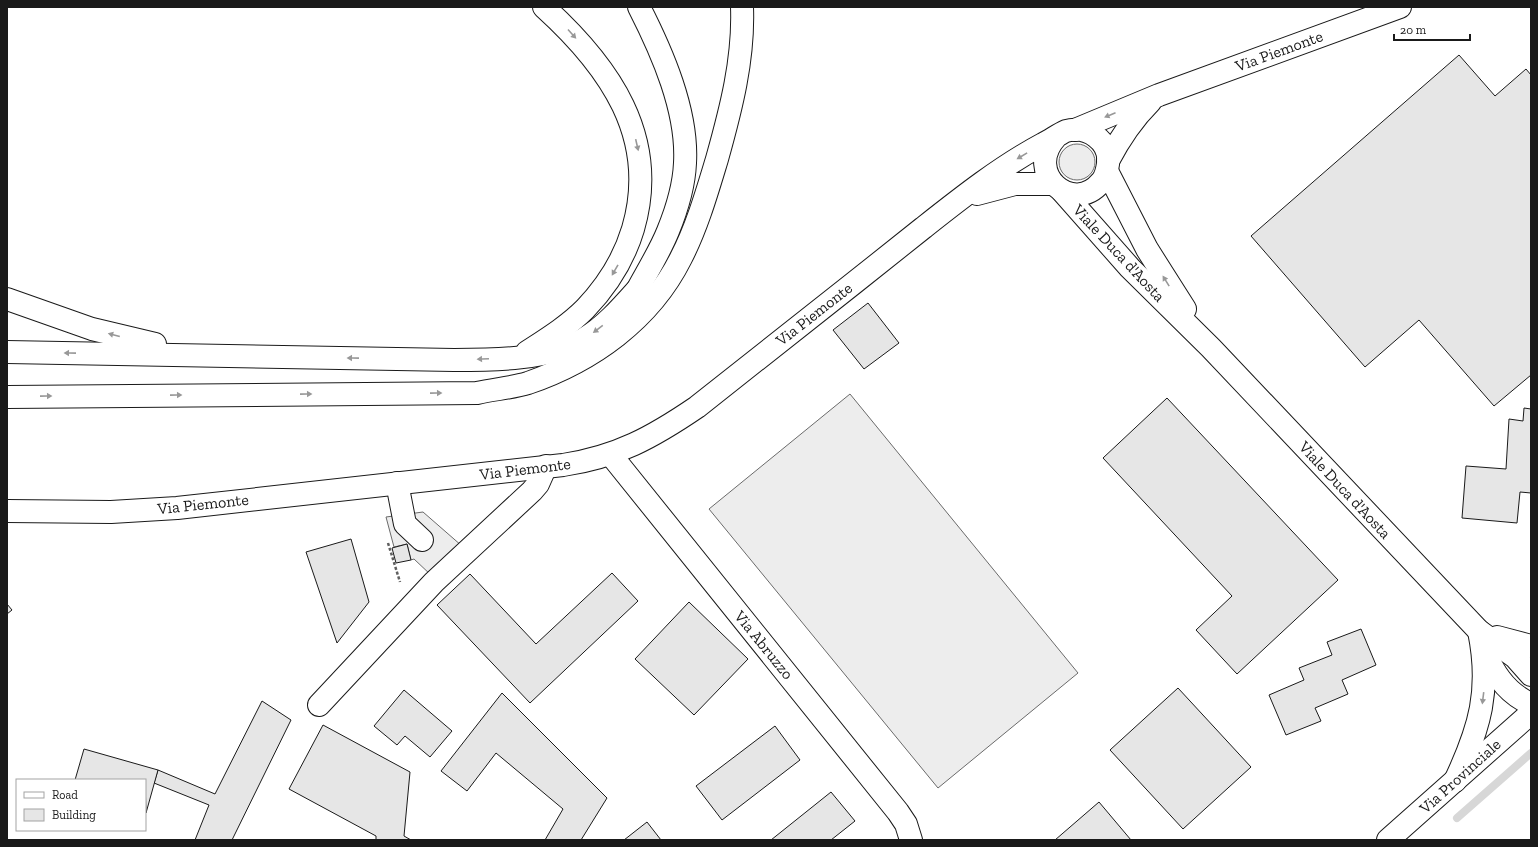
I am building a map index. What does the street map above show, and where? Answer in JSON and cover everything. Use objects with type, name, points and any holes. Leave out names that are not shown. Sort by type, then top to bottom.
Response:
[{"type":"main road","points":[[522,356],[560,330],[579,314],[609,281],[630,240],[641,190],[639,151],[632,126],[625,110],[607,79],[591,56],[563,25],[544,7]]},
{"type":"main road","points":[[614,339],[636,292],[655,259],[673,217],[684,175],[685,151],[682,126],[667,67],[639,7]]},
{"type":"main road","points":[[7,397],[477,392],[527,383],[594,353],[614,339],[648,306],[667,282],[681,258],[711,180],[733,99],[742,41],[742,7]]},
{"type":"main road","name":"Via Piemonte","points":[[7,510],[111,512],[155,510],[546,466],[578,462],[611,455],[659,431],[697,407],[959,200],[1020,156],[1065,133],[1159,94],[1400,7]]},
{"type":"main road","name":"Via Piemonte","points":[[959,200],[994,188],[1015,184],[1058,188],[1073,194],[1084,193],[1098,185],[1108,166],[1119,138],[1130,123],[1159,94]]},
{"type":"main road","points":[[1058,188],[1047,175],[1044,165],[1045,153],[1049,144],[1065,133],[1085,131],[1094,135],[1107,151],[1108,166]]},
{"type":"main road","name":"Viale Duca d'Aosta","points":[[1108,166],[1124,207],[1165,279],[1211,348]]},
{"type":"main road","name":"Viale Duca d'Aosta","points":[[1058,188],[1130,268],[1211,348],[1479,631],[1515,656],[1531,675]]},
{"type":"main road","points":[[7,352],[207,354],[454,360],[522,356],[562,349],[584,339],[609,321],[636,292]]},
{"type":"main road","points":[[7,299],[92,329],[142,342],[207,354]]},
{"type":"main road","name":"Via Abruzzo","points":[[611,455],[898,812],[906,824],[910,840]]},
{"type":"main road","points":[[319,705],[434,582],[532,491],[538,484],[546,466]]},
{"type":"main road","points":[[397,483],[405,524],[422,540]]},
{"type":"main road","points":[[1455,781],[1466,758],[1480,715],[1485,673],[1479,631],[1531,646]]},
{"type":"main road","name":"Viale Duca d'Aosta","points":[[1479,631],[1486,654],[1496,675],[1510,691],[1531,704]]},
{"type":"main road","name":"Via Provinciale","points":[[1388,840],[1531,713]]},
{"type":"path","points":[[387,542],[409,609]]},
{"type":"shaded area","points":[[1081,144],[1090,149],[1094,155],[1094,169],[1090,175],[1081,180],[1073,180],[1064,175],[1060,169],[1059,158],[1064,149],[1070,145]]},
{"type":"shaded area","points":[[850,394],[1078,673],[938,788],[709,509]]},
{"type":"shaded area","points":[[423,512],[462,546],[432,576],[414,559],[411,560],[407,544],[394,547],[386,517]]},
{"type":"building","points":[[1459,55],[1495,96],[1526,69],[1531,75],[1531,375],[1494,406],[1419,320],[1365,367],[1251,236]]},
{"type":"building","points":[[868,303],[899,343],[864,369],[833,330]]},
{"type":"building","points":[[1167,398],[1338,580],[1237,674],[1196,630],[1232,596],[1103,458]]},
{"type":"building","points":[[1524,408],[1531,409],[1531,493],[1520,492],[1517,523],[1462,518],[1466,466],[1506,469],[1509,419],[1523,421]]},
{"type":"building","points":[[351,539],[369,602],[337,643],[306,552]]},
{"type":"building","points":[[407,544],[411,560],[396,563],[392,548]]},
{"type":"building","points":[[612,573],[638,601],[530,703],[437,605],[470,574],[536,644]]},
{"type":"building","points":[[689,602],[748,659],[694,715],[635,659]]},
{"type":"building","points":[[7,604],[12,610],[7,614]]},
{"type":"building","points":[[1361,629],[1376,665],[1342,680],[1348,694],[1315,708],[1321,721],[1286,735],[1269,695],[1304,680],[1299,668],[1332,655],[1327,642]]},
{"type":"building","points":[[1178,688],[1251,767],[1183,829],[1110,750]]},
{"type":"building","points":[[404,690],[452,731],[430,757],[405,736],[397,745],[374,726]]},
{"type":"building","points":[[502,693],[607,798],[581,840],[545,840],[563,809],[496,753],[467,791],[441,771]]},
{"type":"building","points":[[262,701],[291,720],[232,840],[195,840],[209,805],[154,783],[158,770],[215,794]]},
{"type":"building","points":[[323,725],[410,772],[404,836],[411,840],[376,840],[376,836],[289,789]]},
{"type":"building","points":[[775,726],[800,760],[722,820],[696,786]]},
{"type":"building","points":[[84,749],[158,770],[146,813],[146,779],[75,779]]},
{"type":"building","points":[[831,792],[855,821],[831,840],[771,840]]},
{"type":"building","points":[[1099,802],[1131,840],[1055,840]]},
{"type":"building","points":[[647,822],[661,840],[624,840]]},
{"type":"waterway","points":[[1457,818],[1531,753]]}]
